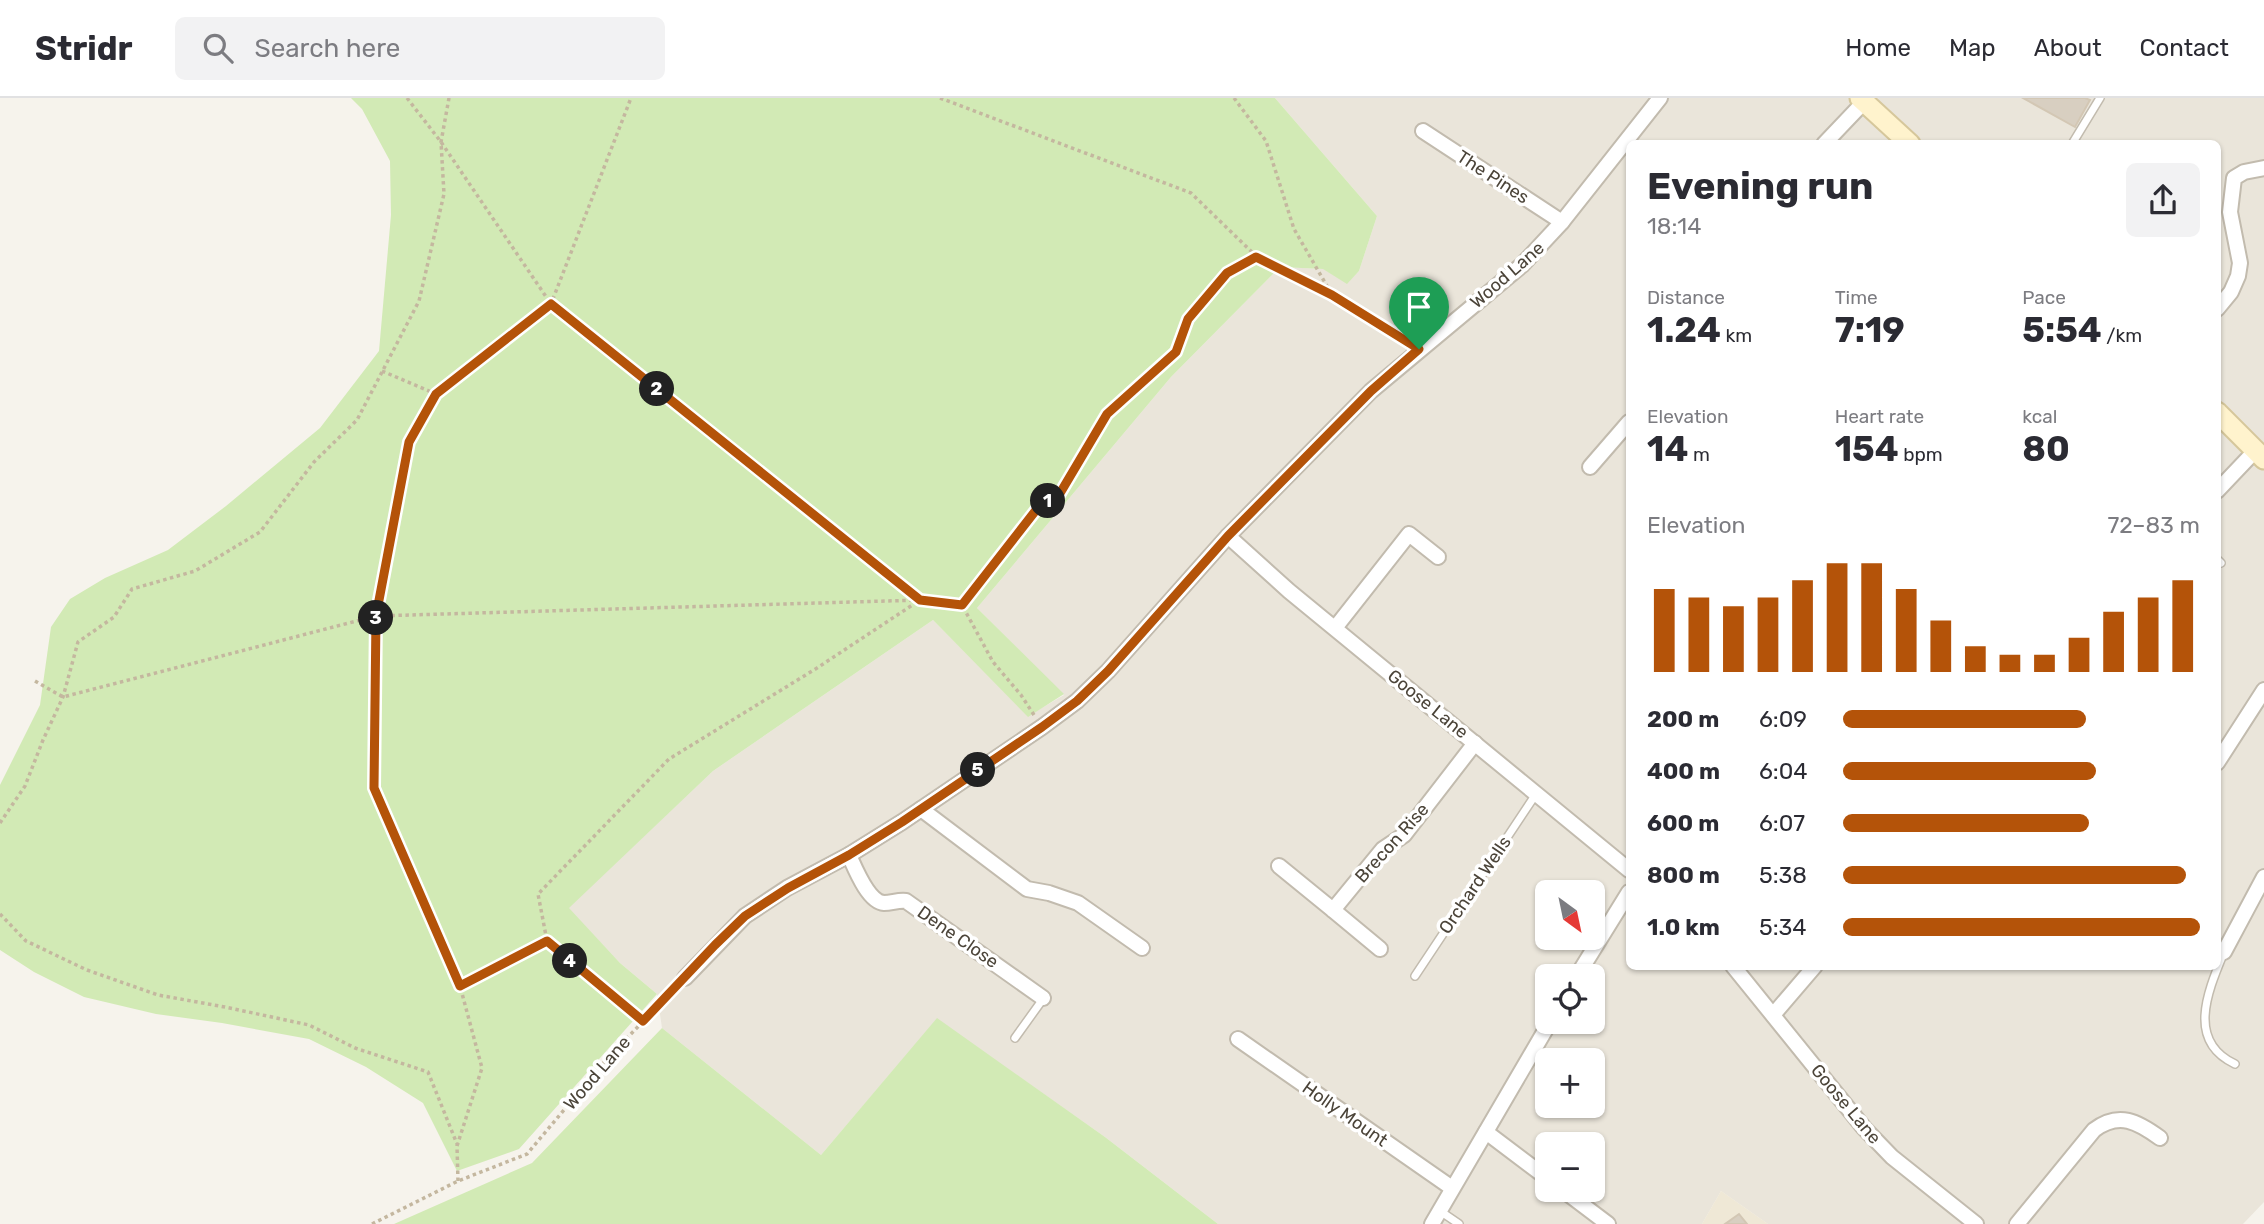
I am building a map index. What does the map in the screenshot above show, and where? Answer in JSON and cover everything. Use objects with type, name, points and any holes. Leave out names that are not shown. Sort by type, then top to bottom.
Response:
[{"type":"main road","points":[[1862,100],[1906,140]]},
{"type":"main road","points":[[2221,416],[2260,455]]},
{"type":"street","name":"Wood Lane","points":[[1627,140],[1660,98]]},
{"type":"street","points":[[1827,140],[1862,100]]},
{"type":"street","name":"The Pines","points":[[1423,131],[1562,222]]},
{"type":"street","name":"Wood Lane","points":[[685,978],[745,916],[788,888],[849,855],[1077,701],[1108,671],[1228,536],[1371,391],[1522,265],[1562,222],[1626,141]]},
{"type":"street","points":[[2221,304],[2231,292],[2238,276],[2239,250],[2230,212],[2234,178],[2244,172],[2264,168]]},
{"type":"street","points":[[1590,467],[1626,425]]},
{"type":"street","points":[[2221,488],[2260,455]]},
{"type":"street","points":[[1335,628],[1409,534],[1438,557]]},
{"type":"street","name":"Goose Lane","points":[[1228,536],[1335,628],[1626,868]]},
{"type":"street","points":[[2221,756],[2264,690]]},
{"type":"street","name":"Brecon Rise","points":[[1333,910],[1383,849],[1404,835],[1475,743]]},
{"type":"street","points":[[920,809],[1027,889],[1078,903],[1142,948]]},
{"type":"street","name":"Dene Close","points":[[849,855],[870,895],[876,901],[906,901],[1043,998]]},
{"type":"street","points":[[1279,866],[1380,949]]},
{"type":"street","points":[[2224,951],[2264,877]]},
{"type":"street","points":[[1584,964],[1626,897]]},
{"type":"street","name":"Goose Lane","points":[[1735,970],[1864,1128],[1892,1157],[1976,1224]]},
{"type":"street","points":[[1773,1015],[1812,970]]},
{"type":"street","points":[[1432,1224],[1543,1034]]},
{"type":"street","name":"Holly Mount","points":[[1238,1039],[1452,1188]]},
{"type":"street","points":[[2017,1224],[2094,1130],[2102,1124],[2130,1120],[2140,1123],[2160,1138]]},
{"type":"street","points":[[1486,1132],[1535,1169]]},
{"type":"street","points":[[1579,1202],[1608,1224]]},
{"type":"lane","points":[[2074,140],[2100,98]]},
{"type":"lane","name":"Orchard Wells","points":[[1415,976],[1536,793]]},
{"type":"lane","points":[[2221,960],[2224,951]]},
{"type":"lane","points":[[2218,970],[2207,1001],[2204,1025],[2207,1039],[2223,1058],[2235,1064]]},
{"type":"lane","points":[[1015,1038],[1043,998]]},
{"type":"lane","points":[[1439,1211],[1459,1224]]},
{"type":"path","points":[[407,98],[551,304],[920,600]]},
{"type":"path","points":[[0,823],[25,786],[63,697],[78,642],[114,617],[132,589],[195,571],[260,532],[314,462],[356,420],[419,301],[444,194],[440,142],[449,98]]},
{"type":"path","points":[[458,1181],[457,1146],[482,1068],[460,986],[374,788],[376,616],[409,442],[436,394],[551,304],[631,98]]},
{"type":"path","points":[[940,98],[1191,193],[1256,257],[1332,295],[1419,349]]},
{"type":"path","points":[[1234,98],[1265,141],[1294,229],[1332,295]]},
{"type":"path","points":[[962,605],[1040,505],[1059,495],[1107,414],[1176,352],[1188,319],[1227,273],[1256,257]]},
{"type":"path","points":[[382,371],[436,394]]},
{"type":"path","points":[[643,1021],[547,941],[538,894],[668,759],[817,668],[920,600]]},
{"type":"path","points":[[35,681],[63,697],[376,616],[920,600],[962,605]]},
{"type":"path","points":[[962,605],[993,662],[1021,695],[1042,727]]},
{"type":"path","points":[[0,914],[26,942],[87,970],[158,995],[225,1006],[309,1026],[355,1048],[428,1072],[457,1146]]},
{"type":"path","points":[[460,986],[547,941]]},
{"type":"path","name":"Wood Lane","points":[[372,1224],[458,1181],[527,1154],[606,1060],[685,978]]},
{"type":"shaded area","points":[[1275,98],[2264,98],[2264,1202],[2243,1224],[1768,1224],[1721,1191],[1702,1224],[1218,1224],[1105,1137],[937,1019],[821,1155],[662,1028],[657,994],[620,963],[568,908],[713,771],[933,620],[1028,716],[1064,695],[977,608],[1171,377],[1280,267],[1324,269],[1347,283],[1359,271],[1377,216]]},
{"type":"shaded area","points":[[1721,1191],[1768,1224],[1702,1224]]},
{"type":"green space","points":[[351,98],[1275,98],[1377,216],[1359,271],[1347,284],[1323,269],[1280,267],[1171,377],[977,608],[1064,694],[1028,717],[933,620],[713,771],[569,908],[620,963],[657,994],[519,1149],[457,1171],[423,1103],[366,1067],[309,1039],[156,1014],[84,997],[34,972],[0,950],[0,785],[40,705],[51,627],[70,599],[105,578],[168,550],[320,428],[379,351],[391,215],[390,161],[362,109]]},
{"type":"green space","points":[[937,1018],[1105,1137],[1218,1224],[394,1224],[532,1163],[662,1028],[821,1155]]},
{"type":"building","points":[[2023,98],[2085,98],[2090,100],[2075,127]]},
{"type":"building","points":[[1739,1214],[1747,1224],[1725,1224]]},
{"type":"route","points":[[1256,257],[1332,295],[1419,349],[1371,391],[1228,536],[1108,671],[1077,701],[902,822],[745,916],[643,1021],[547,941],[460,986],[374,788],[376,616],[409,442],[436,394],[551,304],[920,600],[962,605],[1040,505],[1059,495],[1107,414],[1176,352],[1188,319],[1227,273],[1256,257]]}]
